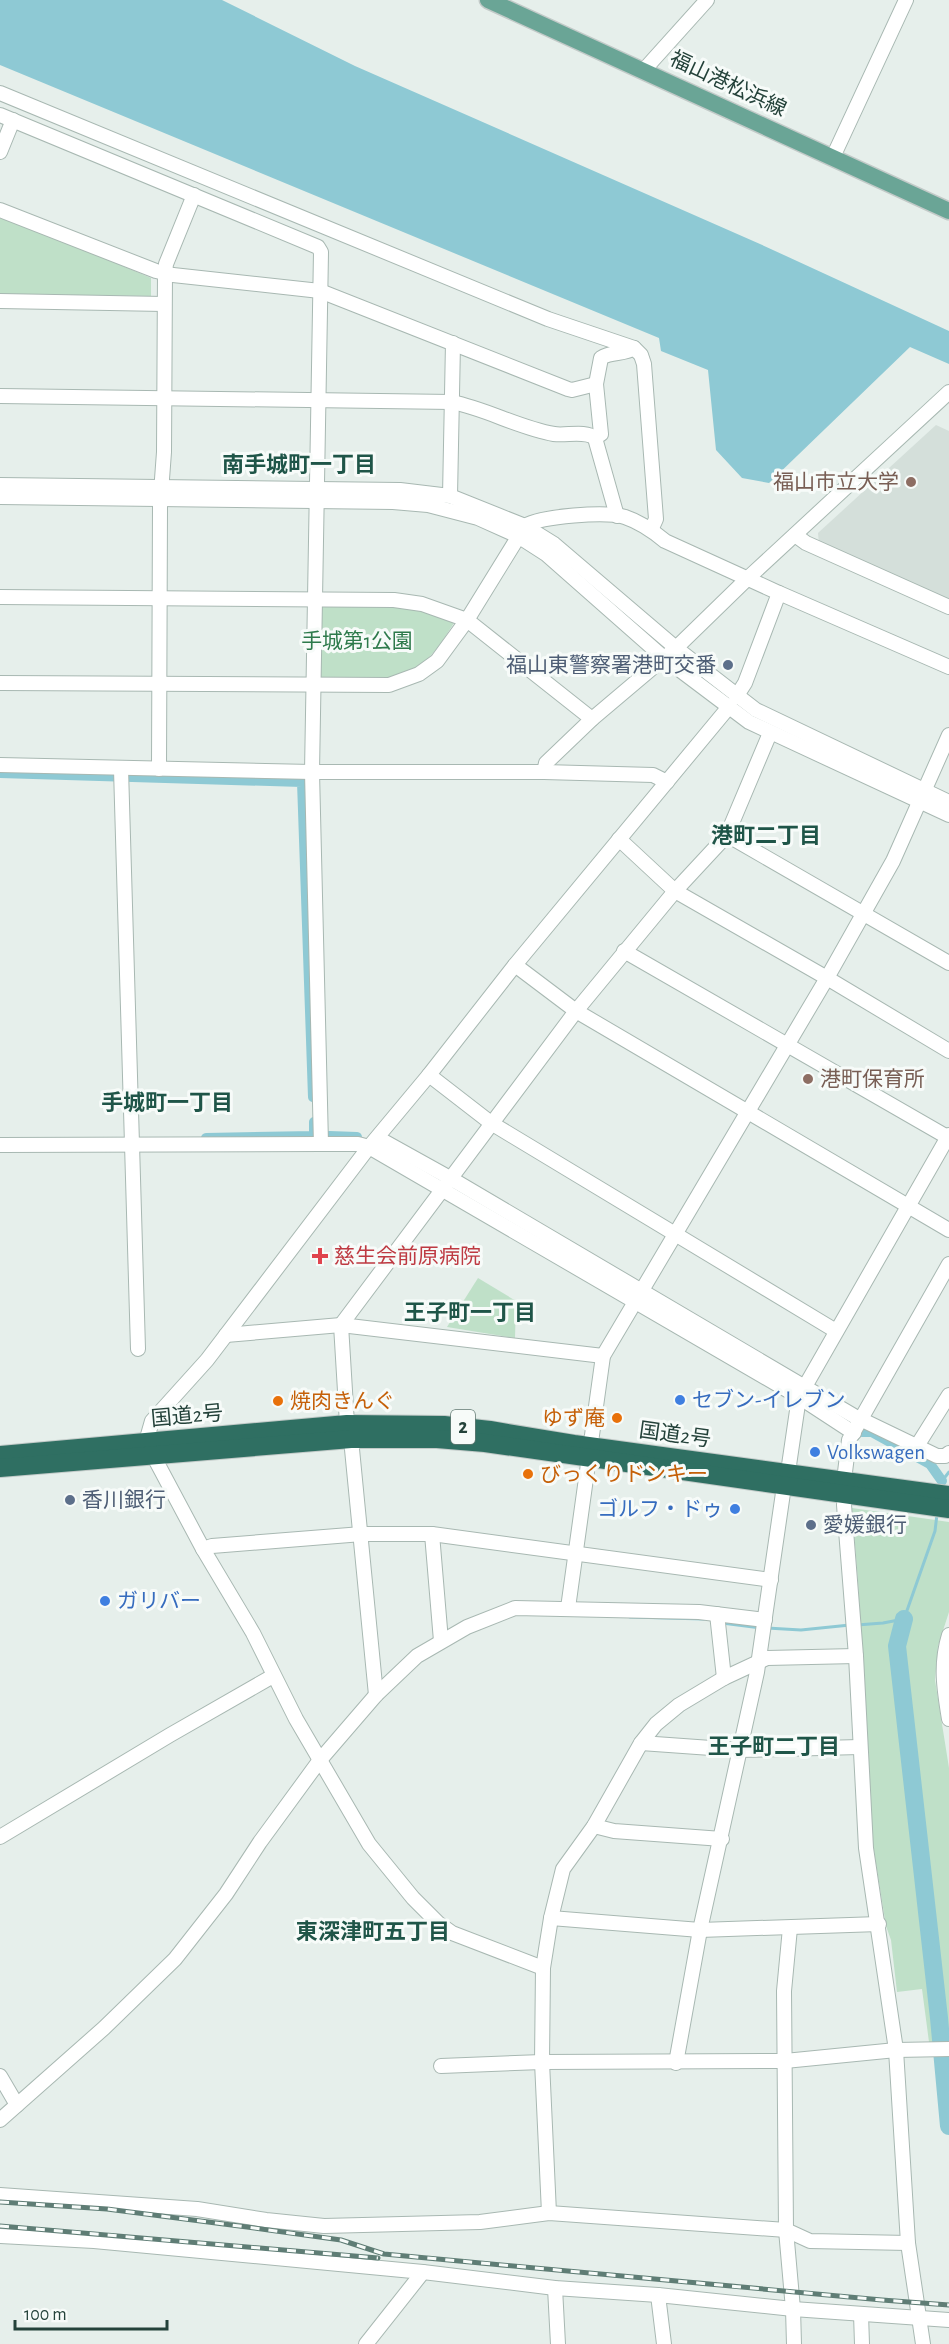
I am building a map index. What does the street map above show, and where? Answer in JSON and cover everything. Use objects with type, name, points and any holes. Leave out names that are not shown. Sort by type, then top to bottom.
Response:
[{"type":"highway","name":"国道2号","points":[[0,1468],[149,1449],[444,1425],[490,1430],[590,1453],[922,1498],[949,1509]]},
{"type":"highway","name":"国道2号","points":[[0,1455],[149,1449]]},
{"type":"highway","name":"国道2号","points":[[922,1498],[949,1495]]},
{"type":"main road","name":"福山港松浜線","points":[[488,0],[506,4],[949,211]]},
{"type":"street","points":[[644,70],[707,0]]},
{"type":"street","points":[[833,157],[906,0]]},
{"type":"street","points":[[0,93],[517,306],[634,348],[641,355],[644,364],[656,519],[651,530]]},
{"type":"street","points":[[0,152],[6,117],[318,247],[321,252],[312,772],[321,1143]]},
{"type":"street","points":[[159,769],[159,598],[165,273],[166,264],[195,195]]},
{"type":"street","points":[[0,210],[165,273],[320,291],[572,390],[596,384]]},
{"type":"street","points":[[0,301],[164,304]]},
{"type":"street","points":[[450,496],[453,343]]},
{"type":"street","points":[[594,438],[601,434],[596,384],[601,358],[606,354],[628,352],[634,348]]},
{"type":"street","points":[[544,772],[546,763],[592,719],[676,648],[748,578],[949,392]]},
{"type":"street","points":[[0,396],[452,402],[484,410],[555,434],[589,435],[594,438],[617,516]]},
{"type":"street","points":[[0,484],[161,492],[316,495],[428,505],[522,531],[664,658],[732,702],[756,710],[921,795],[949,814]]},
{"type":"street","points":[[316,495],[400,490],[450,496],[554,544],[676,648],[732,702],[749,722],[770,733],[921,795],[949,802]]},
{"type":"street","points":[[0,497],[161,492]]},
{"type":"street","points":[[0,683],[389,685],[402,682],[437,662],[467,620],[522,531],[540,519],[605,514],[617,516],[651,530],[664,541],[949,668]]},
{"type":"street","points":[[795,535],[806,543],[949,607]]},
{"type":"street","points":[[543,1968],[452,1933],[438,1923],[413,1898],[369,1844],[273,1676],[253,1633],[203,1549],[149,1449],[152,1421],[207,1360],[374,1142],[515,965],[732,702],[745,683],[779,593]]},
{"type":"street","points":[[0,597],[394,600],[422,604],[467,620],[592,719]]},
{"type":"street","points":[[376,1695],[362,1533],[349,1432],[341,1325],[576,1011],[675,891],[727,835],[770,733]]},
{"type":"street","points":[[568,1608],[603,1356],[827,978],[893,861],[949,735]]},
{"type":"street","points":[[0,765],[312,772],[544,772],[653,775],[667,782]]},
{"type":"street","points":[[121,769],[138,1349]]},
{"type":"street","points":[[727,835],[949,963]]},
{"type":"street","points":[[619,839],[675,891],[949,1051]]},
{"type":"street","points":[[624,951],[949,1137],[802,1392],[786,1479],[759,1661],[722,1839],[700,1930],[676,2063]]},
{"type":"street","points":[[515,965],[576,1011],[949,1230]]},
{"type":"street","points":[[429,1075],[491,1123],[836,1330]]},
{"type":"street","points":[[0,1145],[358,1144],[374,1142],[802,1392],[857,1428],[917,1446],[937,1456],[945,1456],[949,1453]]},
{"type":"street","points":[[923,2344],[908,2243],[896,2050],[866,1848],[856,1656],[844,1505],[849,1440],[949,1264]]},
{"type":"street","points":[[226,1335],[341,1325],[603,1356]]},
{"type":"street","points":[[917,1446],[949,1395]]},
{"type":"street","points":[[203,1549],[212,1546],[362,1533],[432,1534],[771,1580]]},
{"type":"street","points":[[432,1534],[441,1641]]},
{"type":"street","points":[[0,2120],[104,2028],[175,1959],[226,1894],[260,1842],[320,1760],[376,1695],[417,1656],[466,1627],[515,1608],[717,1614],[765,1620]]},
{"type":"street","points":[[717,1614],[724,1677]]},
{"type":"street","points":[[949,1635],[942,1674],[949,1717]]},
{"type":"street","points":[[549,2213],[542,2062],[543,1968],[551,1918],[563,1869],[594,1826],[640,1743],[656,1724],[679,1705],[724,1677],[767,1658],[856,1656]]},
{"type":"street","points":[[0,1837],[273,1676]]},
{"type":"street","points":[[640,1743],[739,1749],[860,1748]]},
{"type":"street","points":[[594,1826],[614,1831],[722,1839]]},
{"type":"street","points":[[551,1918],[700,1930],[879,1924]]},
{"type":"street","points":[[790,1928],[784,1992],[786,2230],[794,2344]]},
{"type":"street","points":[[441,2066],[542,2062],[785,2061],[896,2050],[949,2049]]},
{"type":"street","points":[[0,2076],[16,2105]]},
{"type":"street","points":[[0,2195],[197,2208],[266,2220],[324,2226],[480,2222],[549,2213],[786,2230],[810,2241],[908,2243]]},
{"type":"street","points":[[0,2236],[94,2241],[423,2272],[555,2288],[949,2320]]},
{"type":"street","points":[[366,2344],[423,2272]]},
{"type":"street","points":[[555,2288],[558,2344]]},
{"type":"street","points":[[658,2295],[664,2344]]},
{"type":"street","points":[[861,2314],[862,2344]]},
{"type":"shaded area","name":"福山市立大学","points":[[936,425],[949,431],[949,602],[819,544],[818,533]]},
{"type":"green space","points":[[0,218],[54,237],[151,278],[151,296],[0,294]]},
{"type":"green space","name":"手城第1公園","points":[[321,606],[410,607],[454,623],[440,645],[422,664],[411,671],[386,678],[372,679],[320,677]]},
{"type":"green space","points":[[478,1278],[516,1301],[515,1338],[447,1327]]},
{"type":"green space","points":[[852,1508],[949,1522],[949,1612],[938,1646],[935,1680],[949,1768],[949,2041],[929,2042],[922,1989],[897,1992],[891,1940],[886,1926],[872,1838]]},
{"type":"water","points":[[0,0],[222,0],[355,66],[760,244],[949,331],[949,364],[910,347],[769,483],[742,478],[716,450],[708,370],[661,351],[659,338],[0,65]]},
{"type":"waterway","points":[[0,773],[302,782],[313,1097]]},
{"type":"waterway","points":[[206,1138],[314,1136],[314,1122]]},
{"type":"waterway","points":[[329,1136],[357,1137]]},
{"type":"waterway","points":[[833,1412],[862,1432],[872,1432],[930,1464],[942,1481]]},
{"type":"waterway","points":[[941,1486],[949,1472]]},
{"type":"waterway","points":[[857,1625],[904,1619],[935,1531],[937,1514]]},
{"type":"waterway","points":[[630,1617],[704,1619]]},
{"type":"waterway","points":[[904,1619],[897,1646],[949,2126]]},
{"type":"waterway","points":[[722,1623],[761,1628]]},
{"type":"waterway","points":[[767,1628],[801,1630],[850,1625]]},
{"type":"railway","points":[[0,2202],[107,2209],[247,2227],[341,2240],[384,2254],[949,2305]]},
{"type":"railway","points":[[0,2226],[378,2258]]},
{"type":"place","name":"福山市立大学","points":[[911,482]]},
{"type":"place","name":"福山東警察署港町交番","points":[[728,665]]},
{"type":"place","name":"港町保育所","points":[[808,1079]]},
{"type":"place","name":"慈生会前原病院","points":[[320,1256]]},
{"type":"place","name":"セブン-イレブン","points":[[680,1400]]},
{"type":"place","name":"焼肉きんぐ","points":[[278,1401]]},
{"type":"place","name":"ゆず庵","points":[[617,1418]]},
{"type":"place","name":"Volkswagen","points":[[815,1452]]},
{"type":"place","name":"びっくりドンキー","points":[[528,1474]]},
{"type":"place","name":"香川銀行","points":[[70,1500]]},
{"type":"place","name":"ゴルフ・ドゥ","points":[[735,1509]]},
{"type":"place","name":"愛媛銀行","points":[[811,1525]]},
{"type":"place","name":"ガリバー","points":[[105,1601]]},
{"type":"district","name":"南手城町一丁目","points":[[299,465]]},
{"type":"district","name":"港町二丁目","points":[[766,836]]},
{"type":"district","name":"手城町一丁目","points":[[167,1103]]},
{"type":"district","name":"王子町一丁目","points":[[470,1313]]},
{"type":"district","name":"王子町二丁目","points":[[774,1747]]},
{"type":"district","name":"東深津町五丁目","points":[[373,1932]]}]
